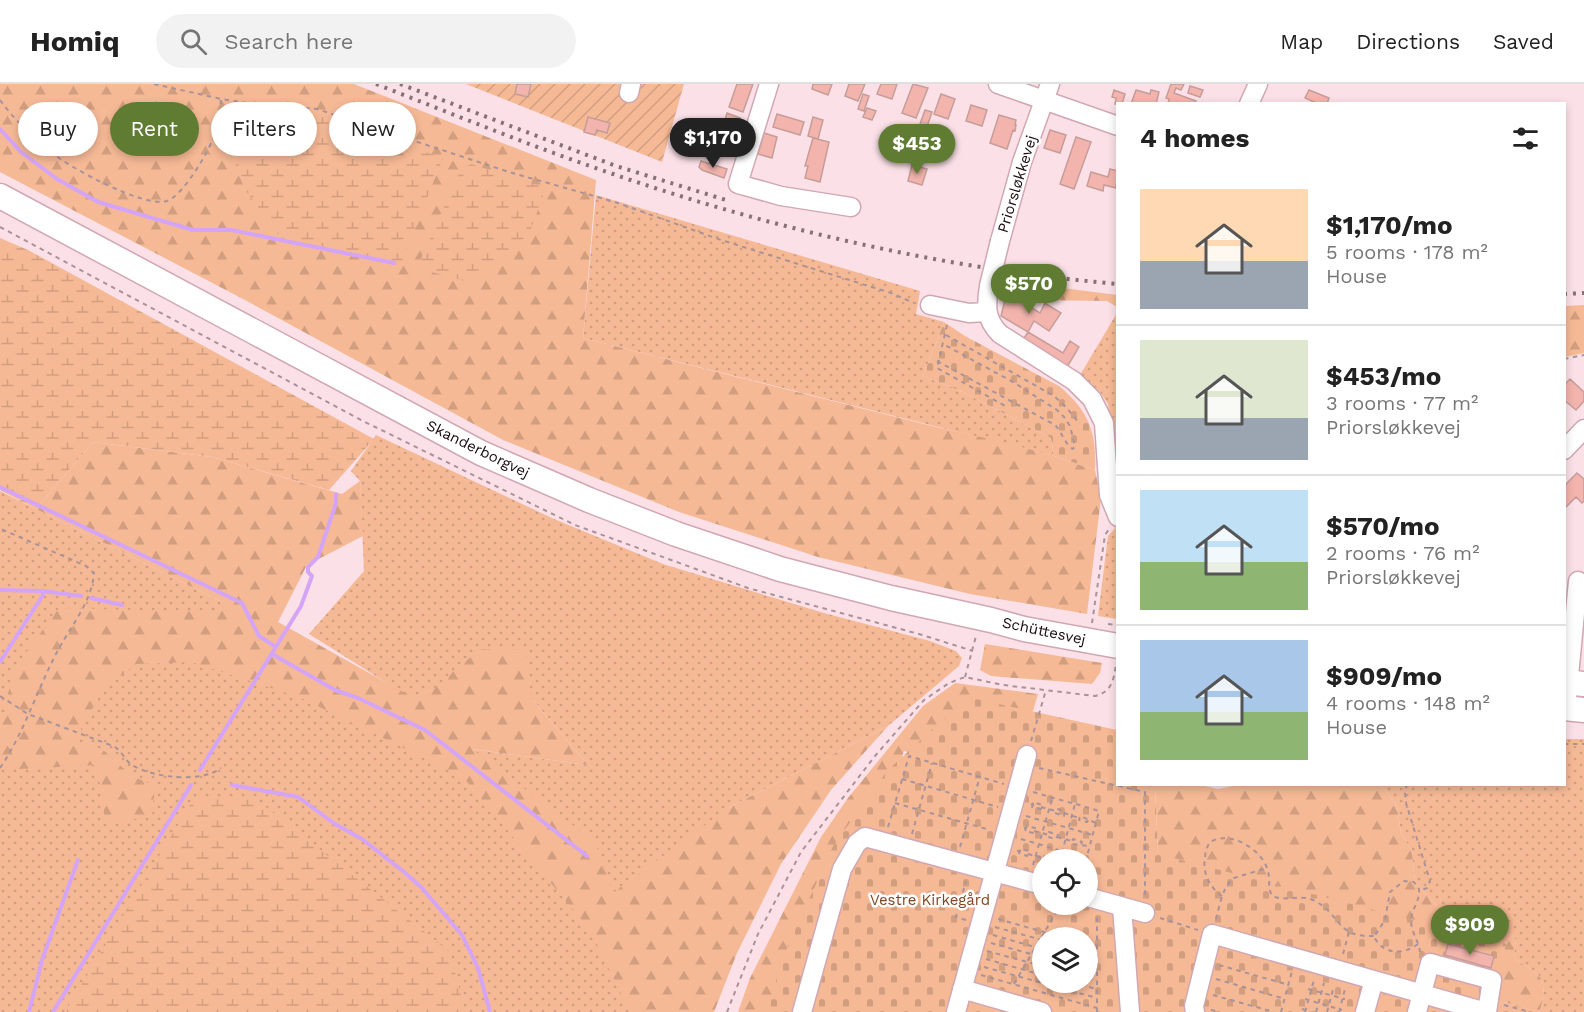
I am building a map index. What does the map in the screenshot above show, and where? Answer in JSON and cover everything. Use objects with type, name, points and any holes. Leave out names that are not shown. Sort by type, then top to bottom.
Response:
[{"type":"main road","name":"Skanderborgvej","points":[[0,196],[481,453],[568,491],[676,534],[780,568],[984,624]]},
{"type":"main road","name":"Schüttesvej","points":[[984,624],[1021,622],[1116,635]]},
{"type":"main road","name":"Schüttesvej","points":[[984,624],[1024,629],[1116,655]]},
{"type":"street","points":[[769,84],[738,184],[781,196],[852,207]]},
{"type":"street","points":[[998,84],[1047,92],[1116,125]]},
{"type":"street","points":[[1250,102],[1258,84]]},
{"type":"street","name":"Priorsløkkevej","points":[[987,312],[989,286],[1010,204],[1047,92]]},
{"type":"street","points":[[930,305],[969,313],[987,312],[991,326],[1000,334],[1074,381],[1092,399],[1104,423],[1109,495],[1116,513]]},
{"type":"street","points":[[1566,448],[1584,429]]},
{"type":"street","points":[[1572,709],[1576,581]]},
{"type":"street","points":[[956,1012],[962,989],[987,928],[994,872],[1027,757]]},
{"type":"street","points":[[802,1012],[842,869],[857,843],[865,837],[1032,882]]},
{"type":"street","points":[[1098,900],[1152,915]]},
{"type":"street","points":[[1122,907],[1130,1012]]},
{"type":"street","points":[[1203,1011],[1194,1006],[1212,934],[1422,994],[1486,1012],[1492,980],[1430,963],[1422,994],[1418,1012]]},
{"type":"street","points":[[1365,1012],[1374,980]]},
{"type":"street","points":[[962,989],[1042,1012]]},
{"type":"path","points":[[154,84],[246,104],[317,109],[509,172],[615,201],[721,240],[891,293],[915,304],[930,305]]},
{"type":"path","points":[[0,100],[52,153],[112,189],[152,201],[167,201],[178,193],[204,160],[216,131],[221,99]]},
{"type":"path","points":[[953,310],[936,368],[1007,407]]},
{"type":"path","points":[[946,335],[1054,396],[1079,423]]},
{"type":"path","points":[[937,361],[1055,425],[1061,431],[1069,447],[1073,449],[1075,446],[1070,426],[1057,410],[1013,382],[943,344]]},
{"type":"path","points":[[1566,359],[1584,355]]},
{"type":"path","points":[[1092,623],[1105,536],[1116,518]]},
{"type":"path","points":[[0,768],[11,752],[57,651],[85,603],[94,573],[86,566],[1,529]]},
{"type":"path","points":[[965,677],[984,624]]},
{"type":"path","points":[[727,1012],[758,934],[801,852],[875,756],[924,700],[949,683],[965,677],[1046,690],[1100,694],[1112,685],[1116,661]]},
{"type":"path","points":[[1046,690],[1027,757],[1116,783]]},
{"type":"path","points":[[0,696],[28,714],[120,749],[129,764],[165,776],[212,775],[221,768]]},
{"type":"path","points":[[1566,744],[1584,744]]},
{"type":"path","points":[[896,830],[888,827],[909,756],[1004,783],[1002,791]]},
{"type":"path","points":[[904,832],[912,834],[932,763]]},
{"type":"path","points":[[980,776],[967,824],[956,917],[1032,945]]},
{"type":"path","points":[[1125,786],[1145,792],[1152,915],[1193,928]]},
{"type":"path","points":[[1406,786],[1406,803],[1430,881],[1427,888],[1419,891]]},
{"type":"path","points":[[1028,791],[1099,811],[1088,849]]},
{"type":"path","points":[[1037,849],[1052,797]]},
{"type":"path","points":[[997,807],[999,799]]},
{"type":"path","points":[[1025,802],[1033,805],[1033,802],[1056,811],[1057,809],[1065,811],[1064,813],[1079,818],[1079,820],[1096,823]]},
{"type":"path","points":[[895,803],[990,830]]},
{"type":"path","points":[[1063,849],[1075,804]]},
{"type":"path","points":[[1018,826],[1035,828],[1034,831],[1049,835],[1049,832],[1058,835],[1057,837],[1073,842],[1072,844],[1089,846]]},
{"type":"path","points":[[1015,838],[1055,849]]},
{"type":"path","points":[[1222,897],[1210,886],[1204,871],[1205,853],[1209,843],[1228,838],[1260,856],[1267,868],[1268,886],[1272,896],[1284,899],[1306,897],[1327,908],[1342,928],[1359,936],[1374,936]]},
{"type":"path","points":[[1012,849],[1029,851],[1028,854],[1032,855]]},
{"type":"path","points":[[1212,934],[1229,881],[1267,868]]},
{"type":"path","points":[[1374,936],[1385,920],[1388,898],[1393,889],[1399,883],[1409,880],[1417,885],[1418,902],[1411,919],[1420,950],[1412,964],[1427,974]]},
{"type":"path","points":[[987,928],[1032,931]]},
{"type":"path","points":[[987,928],[1032,938]]},
{"type":"path","points":[[987,928],[1032,954],[1014,984]]},
{"type":"path","points":[[1374,936],[1382,947],[1393,952],[1405,951],[1418,944]]},
{"type":"path","points":[[982,949],[1032,963]]},
{"type":"path","points":[[980,958],[1032,972]]},
{"type":"path","points":[[1281,1012],[1296,958]]},
{"type":"path","points":[[1218,965],[1289,985]]},
{"type":"path","points":[[972,968],[1018,976],[1096,998]]},
{"type":"path","points":[[972,968],[1096,1010],[1096,993]]},
{"type":"path","points":[[1311,1012],[1304,1010],[1315,976]]},
{"type":"path","points":[[1214,979],[1285,999]]},
{"type":"path","points":[[1316,1012],[1325,979]]},
{"type":"path","points":[[1327,1012],[1336,982]]},
{"type":"path","points":[[1306,999],[1340,1010],[1346,985]]},
{"type":"path","points":[[1310,989],[1344,999]]},
{"type":"path","points":[[1210,994],[1274,1012]]},
{"type":"path","points":[[1203,1011],[1219,1012]]},
{"type":"green space","points":[[0,84],[354,84],[399,102],[329,102],[329,156],[416,156],[416,109],[596,180],[583,338],[1007,443],[1095,470],[1101,498],[1087,614],[970,594],[818,557],[679,512],[503,440],[243,299],[0,172]]},
{"type":"green space","points":[[466,84],[684,84],[662,162]]},
{"type":"green space","points":[[317,115],[329,119],[329,156],[416,156],[416,149],[443,158],[402,261],[396,265],[284,242],[244,188],[233,156],[317,156]]},
{"type":"green space","points":[[471,164],[546,188],[526,242],[476,284],[417,268],[461,169]]},
{"type":"green space","points":[[596,195],[920,291],[916,314],[944,322],[923,376],[961,391],[1051,438],[1054,456],[583,338]]},
{"type":"green space","points":[[0,238],[28,250],[374,439],[329,490],[212,457],[93,442],[36,509],[0,490]]},
{"type":"green space","points":[[1016,282],[1116,295],[1116,306],[1107,301],[1034,300],[1018,293]]},
{"type":"green space","points":[[1584,305],[1584,353],[1566,357],[1566,306]]},
{"type":"green space","points":[[1116,315],[1116,488],[1108,404],[1100,392],[1080,375]]},
{"type":"green space","points":[[944,322],[965,336],[1059,386],[1069,395],[1089,423],[1094,444],[1095,470],[1054,456],[1051,438],[961,391],[923,376]]},
{"type":"green space","points":[[376,435],[554,519],[663,564],[824,613],[930,641],[956,651],[962,658],[959,666],[888,726],[728,808],[632,1012],[0,1012],[0,491],[222,602],[277,622],[390,685],[309,634],[364,571],[360,481],[351,471]],"holes":[[[432,690],[532,699],[588,765],[471,749],[413,697]]]},
{"type":"green space","points":[[93,442],[212,457],[342,494],[360,481],[363,536],[307,565],[278,622],[412,697],[432,690],[480,649],[525,650],[532,699],[588,765],[472,749],[595,842],[613,893],[728,808],[888,726],[831,790],[781,864],[737,953],[714,1012],[630,1012],[590,930],[463,777],[299,697],[191,662],[137,664],[105,686],[75,740],[104,751],[132,776],[155,786],[152,816],[106,824],[97,765],[0,770],[0,724],[6,715],[11,673],[59,608],[218,612],[222,602],[36,509]]},
{"type":"green space","points":[[1116,527],[1116,619],[1098,616],[1108,536]]},
{"type":"green space","points":[[985,644],[1102,663],[1100,673],[1092,684],[991,676],[980,670]]},
{"type":"green space","points":[[955,683],[1038,694],[1013,780],[904,751],[877,832],[793,1012],[738,1012],[750,978],[821,837],[848,798],[923,706]]},
{"type":"green space","name":"Vestre Kirkegård","points":[[967,697],[1116,730],[1116,786],[1155,786],[1158,854],[1506,944],[1496,1000],[1541,1012],[768,1012],[781,962],[833,846],[887,771]]},
{"type":"green space","points":[[1566,739],[1584,739],[1584,1012],[1540,1012],[1542,980],[1516,960],[1514,953],[1516,940],[1510,933],[1439,909],[1415,882],[1412,851],[1401,834],[1397,806],[1382,786],[1566,786]]},
{"type":"green space","points":[[1155,786],[1204,786],[1218,789],[1233,786],[1382,786],[1397,806],[1401,834],[1412,851],[1415,882],[1439,909],[1510,933],[1516,940],[1514,953],[1516,960],[1542,980],[1540,1012],[1156,907],[1158,854]]},
{"type":"green space","points":[[194,798],[257,800],[450,952],[465,1012],[65,1012]]},
{"type":"building","points":[[517,84],[531,84],[528,97],[515,94]]},
{"type":"building","points":[[737,84],[753,84],[743,112],[729,107]]},
{"type":"building","points":[[813,84],[832,84],[828,95],[812,89]]},
{"type":"building","points":[[849,84],[865,84],[858,101],[845,96]]},
{"type":"building","points":[[881,84],[897,84],[892,99],[877,94]]},
{"type":"building","points":[[913,84],[928,88],[916,118],[902,113]]},
{"type":"building","points":[[1171,84],[1184,84],[1181,90],[1176,88],[1174,93],[1196,101],[1168,102],[1169,99],[1166,98]]},
{"type":"building","points":[[1190,86],[1203,90],[1200,97],[1188,93]]},
{"type":"building","points":[[1114,90],[1125,94],[1123,102],[1116,102],[1116,104],[1115,104],[1116,98],[1112,97]]},
{"type":"building","points":[[1136,90],[1150,94],[1151,90],[1159,92],[1156,102],[1132,102]]},
{"type":"building","points":[[1309,90],[1329,98],[1328,102],[1314,102],[1305,98]]},
{"type":"building","points":[[863,94],[869,96],[864,111],[858,109]]},
{"type":"building","points":[[941,94],[955,99],[948,119],[934,114]]},
{"type":"building","points":[[971,105],[987,110],[982,126],[966,121]]},
{"type":"building","points":[[867,108],[876,111],[872,120],[863,117]]},
{"type":"building","points":[[925,110],[932,112],[927,127],[920,124]]},
{"type":"building","points":[[727,113],[740,118],[735,134],[722,130]]},
{"type":"building","points":[[777,114],[804,122],[800,135],[773,127]]},
{"type":"building","points":[[999,115],[1016,120],[1015,131],[1013,130],[1007,149],[990,143]]},
{"type":"building","points":[[588,117],[610,123],[607,133],[597,130],[595,135],[584,132]]},
{"type":"building","points":[[813,117],[823,120],[818,139],[808,136]]},
{"type":"building","points":[[930,126],[949,134],[947,140],[928,133]]},
{"type":"building","points":[[1050,130],[1066,135],[1060,153],[1044,148]]},
{"type":"building","points":[[764,133],[777,137],[772,158],[758,154]]},
{"type":"building","points":[[1076,137],[1091,142],[1074,189],[1060,184]]},
{"type":"building","points":[[813,138],[829,142],[820,182],[805,178],[808,166],[805,166]]},
{"type":"building","points":[[701,161],[727,169],[724,178],[702,170],[699,167]]},
{"type":"building","points":[[912,165],[927,169],[922,185],[908,181]]},
{"type":"building","points":[[1110,169],[1116,170],[1116,188],[1104,185],[1103,191],[1087,186],[1091,172],[1108,177]]},
{"type":"building","points":[[1005,300],[1019,300],[1040,313],[1045,303],[1061,313],[1049,331],[1034,321],[1028,332],[1001,316]]},
{"type":"building","points":[[1028,332],[1063,353],[1070,341],[1079,347],[1067,367],[1023,340]]},
{"type":"building","points":[[1570,379],[1584,392],[1584,401],[1576,410],[1566,402],[1566,383]]},
{"type":"building","points":[[1577,473],[1584,479],[1584,501],[1582,503],[1576,497],[1566,507],[1566,484]]},
{"type":"building","points":[[1448,944],[1494,956],[1491,968],[1445,955]]},
{"type":"waterway","points":[[0,129],[21,152],[57,179],[98,202],[193,230],[231,230],[394,263]]},
{"type":"waterway","points":[[0,487],[242,603],[259,636],[276,647]]},
{"type":"waterway","points":[[200,770],[301,606],[312,576],[308,572],[308,567],[318,557],[336,503],[336,494]]},
{"type":"waterway","points":[[0,590],[43,591],[81,596]]},
{"type":"waterway","points":[[0,662],[43,595],[43,591]]},
{"type":"waterway","points":[[91,598],[122,605]]},
{"type":"waterway","points":[[272,654],[335,690],[358,698],[425,730],[587,856]]},
{"type":"waterway","points":[[53,1012],[191,785]]},
{"type":"waterway","points":[[232,785],[298,797],[335,824],[362,839],[404,872],[421,887],[462,935],[478,968],[490,1012]]},
{"type":"waterway","points":[[29,1012],[42,960],[78,860]]},
{"type":"railway","points":[[376,84],[583,164],[736,213],[926,257],[989,268],[1116,284]]},
{"type":"railway","points":[[400,84],[616,166],[726,200]]},
{"type":"railway","points":[[1566,294],[1584,293]]}]
